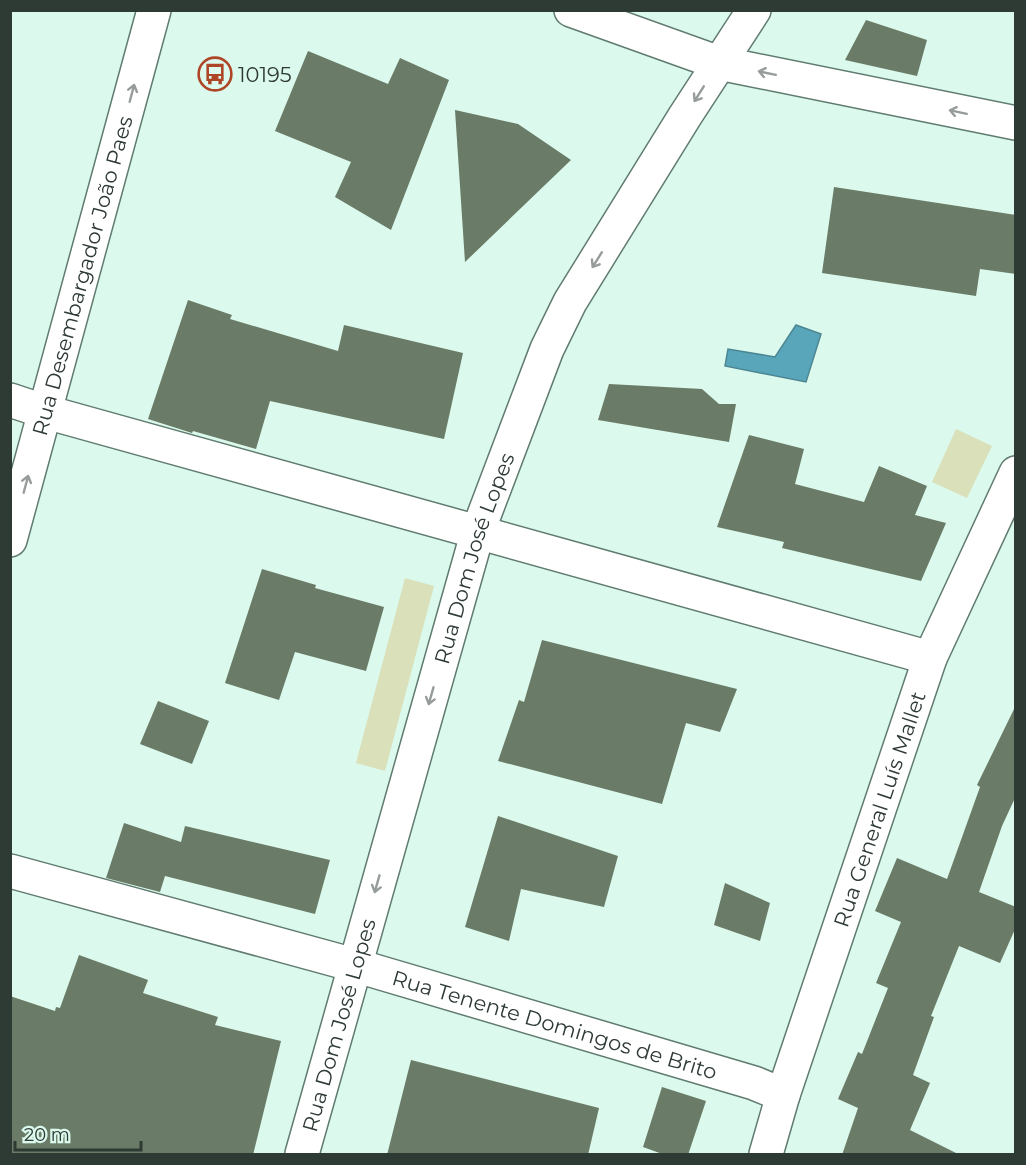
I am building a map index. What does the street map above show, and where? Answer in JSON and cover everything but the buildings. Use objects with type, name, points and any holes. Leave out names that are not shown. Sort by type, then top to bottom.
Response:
[{"type":"street","name":"Rua Desembargador João Paes","points":[[10,540],[154,10]]},
{"type":"street","points":[[571,10],[719,63],[1016,123]]},
{"type":"street","name":"Rua Dom José Lopes","points":[[302,1155],[478,531],[547,349],[570,302],[754,10]]},
{"type":"street","points":[[10,400],[46,412],[930,658]]},
{"type":"street","name":"Rua General Luís Mallet","points":[[766,1155],[783,1095],[930,658],[1016,473]]},
{"type":"street","name":"Rua Tenente Domingos de Brito","points":[[10,871],[354,965],[754,1083],[783,1095]]},
{"type":"green space","points":[[956,429],[992,446],[967,498],[932,482]]},
{"type":"green space","points":[[405,578],[434,586],[385,771],[356,763]]},
{"type":"water","points":[[796,325],[821,334],[806,382],[725,366],[728,349],[775,357]]},
{"type":"place","name":"10195","points":[[215,74]]}]
